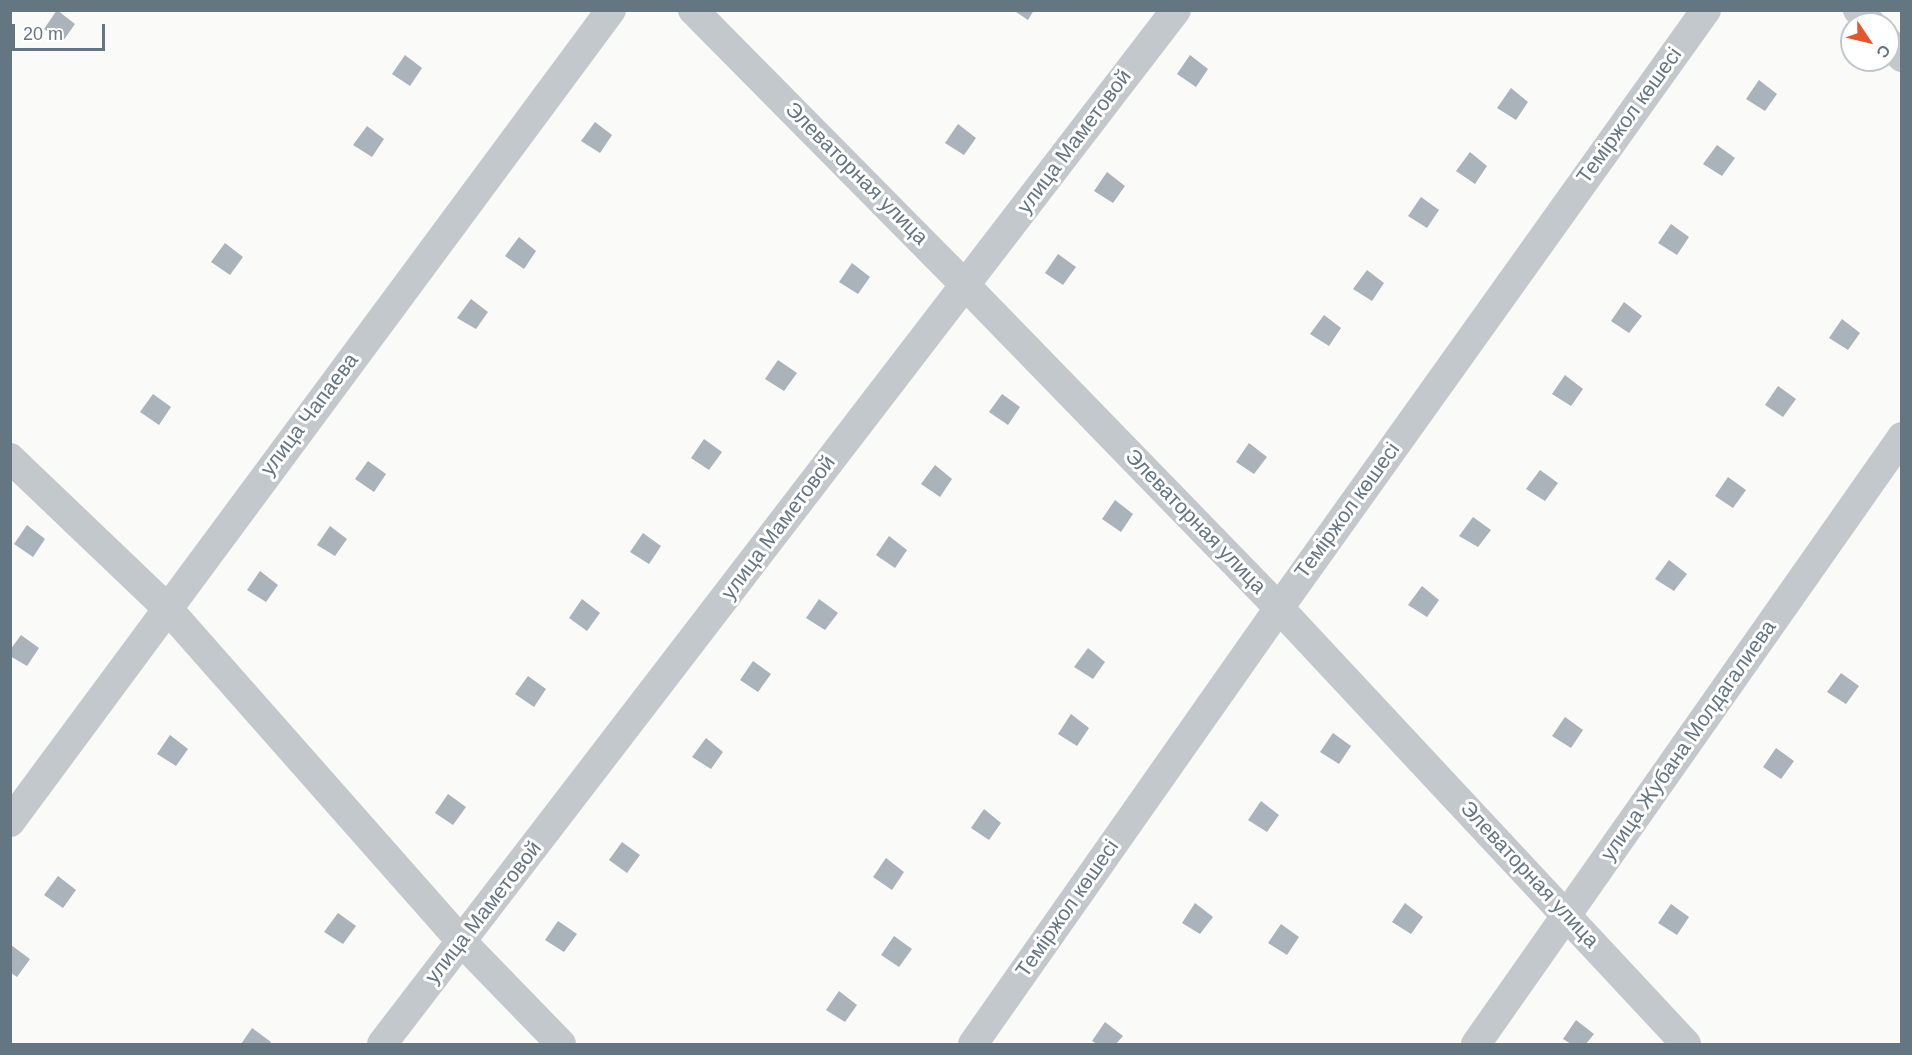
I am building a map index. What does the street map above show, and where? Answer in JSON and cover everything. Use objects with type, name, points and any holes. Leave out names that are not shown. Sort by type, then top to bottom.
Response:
[{"type":"street","name":"улица Чапаева","points":[[10,822],[611,10]]},
{"type":"street","name":"Элеваторная улица","points":[[693,10],[965,285],[1279,609],[1686,1044]]},
{"type":"street","name":"улица Маметовой","points":[[382,1044],[1176,10]]},
{"type":"street","name":"Теміржол көшесі","points":[[973,1044],[1279,609],[1706,10]]},
{"type":"street","name":"улица Жубана Молдагалиева","points":[[1476,1044],[1902,437]]},
{"type":"street","points":[[10,458],[167,608],[462,942],[561,1044]]},
{"type":"building","points":[[57,10],[75,24],[63,41],[44,29]]},
{"type":"building","points":[[1013,10],[1034,10],[1028,20]]},
{"type":"building","points":[[405,55],[422,68],[410,86],[392,74]]},
{"type":"building","points":[[1190,55],[1208,69],[1196,87],[1177,74]]},
{"type":"building","points":[[1759,80],[1777,94],[1765,111],[1746,99]]},
{"type":"building","points":[[1511,88],[1528,102],[1516,120],[1497,108]]},
{"type":"building","points":[[595,122],[612,135],[600,153],[581,141]]},
{"type":"building","points":[[958,124],[976,138],[964,155],[945,143]]},
{"type":"building","points":[[367,126],[384,139],[372,157],[353,145]]},
{"type":"building","points":[[1717,145],[1735,158],[1722,176],[1703,164]]},
{"type":"building","points":[[1470,152],[1487,166],[1475,184],[1456,171]]},
{"type":"building","points":[[1107,172],[1125,186],[1113,203],[1094,191]]},
{"type":"building","points":[[1421,197],[1439,210],[1427,228],[1408,216]]},
{"type":"building","points":[[1671,224],[1689,237],[1677,255],[1658,243]]},
{"type":"building","points":[[519,237],[536,251],[524,269],[505,256]]},
{"type":"building","points":[[225,243],[243,257],[230,275],[211,262]]},
{"type":"building","points":[[1058,254],[1076,267],[1063,285],[1045,273]]},
{"type":"building","points":[[852,263],[870,277],[858,294],[839,282]]},
{"type":"building","points":[[1367,270],[1384,283],[1372,301],[1353,289]]},
{"type":"building","points":[[471,299],[488,312],[476,329],[457,318]]},
{"type":"building","points":[[1624,302],[1642,316],[1629,333],[1611,321]]},
{"type":"building","points":[[1324,315],[1341,328],[1329,346],[1310,334]]},
{"type":"building","points":[[1842,319],[1860,333],[1848,350],[1829,338]]},
{"type":"building","points":[[778,360],[797,373],[784,391],[765,379]]},
{"type":"building","points":[[1565,375],[1583,389],[1571,406],[1552,394]]},
{"type":"building","points":[[1778,386],[1796,399],[1783,417],[1765,405]]},
{"type":"building","points":[[153,394],[171,407],[159,425],[140,412]]},
{"type":"building","points":[[1002,394],[1020,407],[1008,425],[989,412]]},
{"type":"building","points":[[704,439],[722,452],[709,470],[691,458]]},
{"type":"building","points":[[1249,443],[1267,457],[1254,474],[1236,462]]},
{"type":"building","points":[[368,461],[386,474],[374,492],[355,479]]},
{"type":"building","points":[[935,465],[952,479],[940,497],[921,484]]},
{"type":"building","points":[[1540,470],[1558,483],[1545,501],[1526,489]]},
{"type":"building","points":[[1728,477],[1746,490],[1733,508],[1715,496]]},
{"type":"building","points":[[1115,500],[1133,514],[1121,532],[1102,519]]},
{"type":"building","points":[[1473,517],[1491,530],[1478,547],[1459,536]]},
{"type":"building","points":[[27,525],[45,539],[33,557],[14,544]]},
{"type":"building","points":[[330,526],[347,539],[335,556],[317,545]]},
{"type":"building","points":[[643,533],[661,546],[649,564],[630,552]]},
{"type":"building","points":[[889,536],[907,550],[895,568],[876,555]]},
{"type":"building","points":[[1669,560],[1687,574],[1674,591],[1655,579]]},
{"type":"building","points":[[260,571],[278,585],[266,602],[247,590]]},
{"type":"building","points":[[1422,586],[1439,600],[1427,617],[1408,605]]},
{"type":"building","points":[[582,599],[600,613],[587,631],[569,618]]},
{"type":"building","points":[[819,599],[838,613],[825,630],[806,618]]},
{"type":"building","points":[[21,635],[39,648],[27,666],[10,656],[10,650]]},
{"type":"building","points":[[1088,648],[1105,662],[1093,679],[1074,667]]},
{"type":"building","points":[[753,661],[771,674],[758,692],[740,680]]},
{"type":"building","points":[[1841,673],[1859,686],[1846,704],[1827,692]]},
{"type":"building","points":[[528,676],[546,689],[534,707],[515,694]]},
{"type":"building","points":[[1071,714],[1089,728],[1077,746],[1058,734]]},
{"type":"building","points":[[1565,717],[1583,730],[1571,748],[1552,736]]},
{"type":"building","points":[[1333,733],[1351,746],[1339,764],[1320,752]]},
{"type":"building","points":[[170,735],[188,749],[176,766],[157,754]]},
{"type":"building","points":[[706,738],[723,752],[711,769],[692,757]]},
{"type":"building","points":[[1776,748],[1794,761],[1781,779],[1763,767]]},
{"type":"building","points":[[448,794],[466,807],[453,825],[435,813]]},
{"type":"building","points":[[1261,801],[1279,815],[1267,832],[1248,820]]},
{"type":"building","points":[[984,809],[1001,823],[989,840],[971,828]]},
{"type":"building","points":[[622,842],[640,855],[627,873],[609,860]]},
{"type":"building","points":[[886,858],[904,872],[892,890],[873,877]]},
{"type":"building","points":[[58,876],[76,890],[63,908],[44,895]]},
{"type":"building","points":[[1195,903],[1213,917],[1200,934],[1182,923]]},
{"type":"building","points":[[1405,903],[1423,917],[1411,934],[1392,922]]},
{"type":"building","points":[[1671,904],[1689,917],[1677,935],[1658,923]]},
{"type":"building","points":[[338,913],[356,926],[343,944],[324,932]]},
{"type":"building","points":[[558,921],[577,934],[564,952],[545,940]]},
{"type":"building","points":[[1281,924],[1299,937],[1287,955],[1268,943]]},
{"type":"building","points":[[894,936],[912,949],[899,967],[881,955]]},
{"type":"building","points":[[11,945],[30,959],[17,977],[10,972]]},
{"type":"building","points":[[839,991],[857,1005],[845,1022],[826,1010]]},
{"type":"building","points":[[1576,1020],[1594,1034],[1586,1044],[1571,1044],[1563,1039]]},
{"type":"building","points":[[1105,1022],[1123,1036],[1116,1044],[1097,1044],[1092,1041]]},
{"type":"building","points":[[252,1028],[271,1042],[269,1044],[241,1044]]}]
